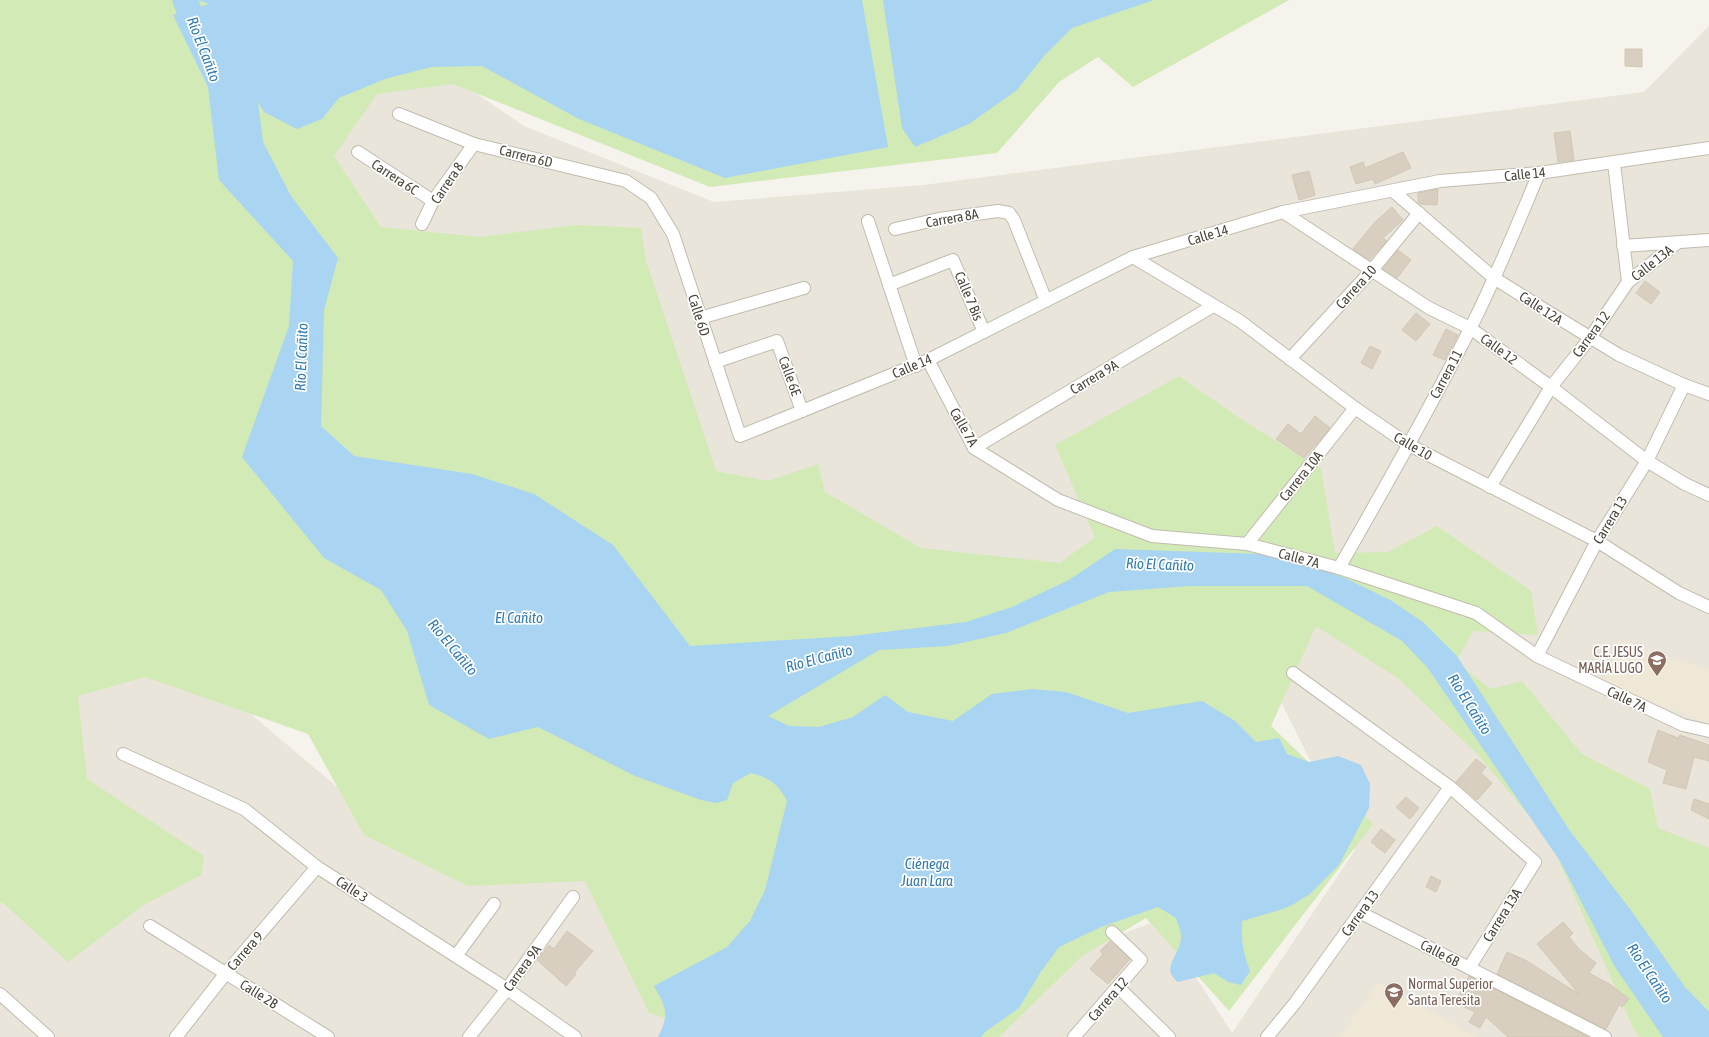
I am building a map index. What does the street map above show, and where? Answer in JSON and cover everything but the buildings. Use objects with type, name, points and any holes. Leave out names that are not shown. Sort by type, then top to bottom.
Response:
[{"type":"street","name":"Carrera 6D","points":[[399,114],[474,144],[626,181],[651,198]]},
{"type":"street","name":"Carrera 8","points":[[422,224],[433,201],[474,144]]},
{"type":"street","name":"Calle 14","points":[[740,436],[916,366],[1133,257],[1283,212],[1440,181],[1539,173],[1709,148]]},
{"type":"street","name":"Carrera 6C","points":[[358,152],[433,201]]},
{"type":"street","points":[[1614,162],[1622,246],[1628,282]]},
{"type":"street","name":"Carrera 11","points":[[1339,568],[1408,445],[1470,328],[1494,278],[1539,173]]},
{"type":"street","name":"Calle 12A","points":[[1393,191],[1494,278],[1619,355],[1684,385],[1709,394]]},
{"type":"street","name":"Calle 6D","points":[[651,198],[673,234],[740,436]]},
{"type":"street","name":"Carrera 8A","points":[[895,229],[939,219],[998,210],[1009,214],[1014,220],[1046,301]]},
{"type":"street","name":"Calle 12","points":[[1283,212],[1429,308],[1470,328],[1647,460],[1686,484],[1709,495]]},
{"type":"street","name":"Carrera 10","points":[[1290,359],[1372,270],[1419,213]]},
{"type":"street","points":[[868,222],[916,366]]},
{"type":"street","name":"Calle 13A","points":[[1622,246],[1709,240]]},
{"type":"street","name":"Calle 13A","points":[[1628,282],[1677,243]]},
{"type":"street","name":"Calle 10","points":[[1133,257],[1240,321],[1355,408],[1408,445],[1597,541],[1679,593],[1709,607]]},
{"type":"street","name":"Calle 7 Bis","points":[[889,285],[953,260],[984,332]]},
{"type":"street","name":"Carrera 12","points":[[1490,487],[1551,387],[1590,338],[1628,282]]},
{"type":"street","points":[[700,318],[804,288]]},
{"type":"street","name":"Carrera 9A","points":[[974,448],[1213,306]]},
{"type":"street","name":"Calle 6E","points":[[715,362],[777,341],[802,411]]},
{"type":"street","name":"Calle 7A","points":[[928,360],[974,448],[1058,500],[1152,536],[1247,544],[1339,568],[1476,614],[1536,656],[1683,725],[1709,731]]},
{"type":"street","name":"Carrera 13","points":[[1536,656],[1597,541],[1647,460],[1684,385]]},
{"type":"street","name":"Carrera 10A","points":[[1247,544],[1355,408]]},
{"type":"street","points":[[1293,673],[1450,788]]},
{"type":"street","name":"Calle 3","points":[[123,754],[244,809],[317,867],[507,989],[575,1037]]},
{"type":"street","name":"Carrera 13","points":[[1267,1037],[1295,1003],[1450,788]]},
{"type":"street","name":"Carrera 13A","points":[[1450,788],[1535,862],[1469,968]]},
{"type":"street","name":"Carrera 9","points":[[176,1037],[226,973],[317,867]]},
{"type":"street","name":"Carrera 9A","points":[[469,1037],[507,989],[573,897]]},
{"type":"street","points":[[456,956],[494,904]]},
{"type":"street","name":"Calle 6B","points":[[1361,913],[1605,1037]]},
{"type":"street","name":"Calle 2B","points":[[150,926],[328,1037]]},
{"type":"street","name":"Carrera 12","points":[[1074,1037],[1141,960],[1112,932]]},
{"type":"street","points":[[1118,987],[1169,1037]]},
{"type":"street","points":[[0,994],[48,1037]]},
{"type":"shaded area","points":[[1709,26],[1709,1037],[963,1037],[1029,969],[1159,920],[1232,1033],[1355,850],[1277,694],[697,527],[380,278],[305,149],[409,47],[524,126],[714,202],[923,185],[1644,92]]},
{"type":"shaded area","points":[[0,509],[45,540],[433,868],[606,861],[687,1037],[0,1037]]},
{"type":"shaded area","name":"C.E. JESUS MARÍA LUGO","points":[[1619,640],[1709,670],[1709,724],[1604,683]]},
{"type":"shaded area","name":"Normal Superior Santa Teresita","points":[[1378,982],[1477,1037],[1340,1037]]},
{"type":"green space","points":[[0,0],[1289,0],[1133,87],[1098,57],[1059,82],[997,153],[710,187],[453,84],[377,94],[334,156],[381,227],[481,237],[576,225],[641,228],[646,261],[716,471],[768,481],[818,464],[825,492],[921,548],[1060,563],[1095,537],[1055,445],[1179,376],[1244,421],[1321,469],[1335,553],[1388,552],[1437,526],[1531,591],[1538,635],[1473,631],[1456,662],[1491,689],[1522,681],[1582,754],[1650,789],[1658,828],[1709,848],[1709,1037],[1640,1037],[1634,1030],[1550,841],[1478,755],[1399,679],[1316,626],[1271,726],[1373,824],[1229,1011],[1146,918],[1082,956],[999,1037],[725,1037],[649,1013],[585,881],[468,886],[364,835],[308,734],[145,677],[78,696],[87,779],[204,856],[201,875],[142,906],[68,962],[3,903],[0,903]]},
{"type":"water","points":[[198,0],[862,0],[888,147],[725,178],[579,119],[482,66],[431,67],[385,79],[339,98],[322,119],[297,129],[264,112],[258,102],[263,142],[291,196],[338,258],[324,310],[321,426],[354,456],[472,474],[534,494],[613,545],[690,646],[852,636],[966,622],[1012,607],[1069,580],[1115,549],[1261,554],[1299,562],[1345,578],[1392,601],[1424,623],[1457,656],[1570,831],[1630,909],[1685,987],[1709,1012],[1709,1037],[1663,1037],[1615,967],[1560,861],[1427,667],[1402,641],[1307,586],[1190,586],[1109,592],[1006,633],[948,646],[879,650],[768,716],[789,726],[819,727],[853,717],[885,695],[908,712],[953,721],[992,694],[1032,689],[1066,692],[1128,713],[1202,701],[1235,721],[1256,742],[1279,738],[1287,754],[1309,762],[1338,756],[1361,765],[1370,784],[1369,808],[1339,865],[1310,894],[1294,904],[1283,909],[1242,921],[1243,946],[1250,971],[1241,985],[1228,982],[1214,973],[1178,982],[1173,977],[1171,967],[1180,945],[1180,931],[1176,918],[1158,907],[1101,927],[1059,947],[1040,973],[1019,1008],[985,1032],[981,1037],[658,1037],[664,1022],[665,1011],[664,1005],[654,986],[727,947],[750,921],[765,890],[787,801],[773,782],[751,773],[733,783],[727,800],[716,803],[701,800],[635,776],[538,727],[489,739],[429,705],[407,631],[381,590],[324,558],[242,457],[289,326],[293,261],[219,180],[208,87],[173,15],[209,4]]},
{"type":"water","points":[[883,0],[1154,0],[1072,28],[1044,56],[1017,90],[969,124],[915,147],[902,128]]},
{"type":"waterway","name":"Río El Cañito","points":[[185,0],[201,42]]},
{"type":"place","name":"C.E. JESUS MARÍA LUGO","points":[[1657,677]]},
{"type":"place","name":"Normal Superior Santa Teresita","points":[[1394,1009]]},
{"type":"water label","name":"El Cañito","points":[[519,617]]},
{"type":"water label","name":"Ciénega Juan Lara","points":[[927,872]]}]
